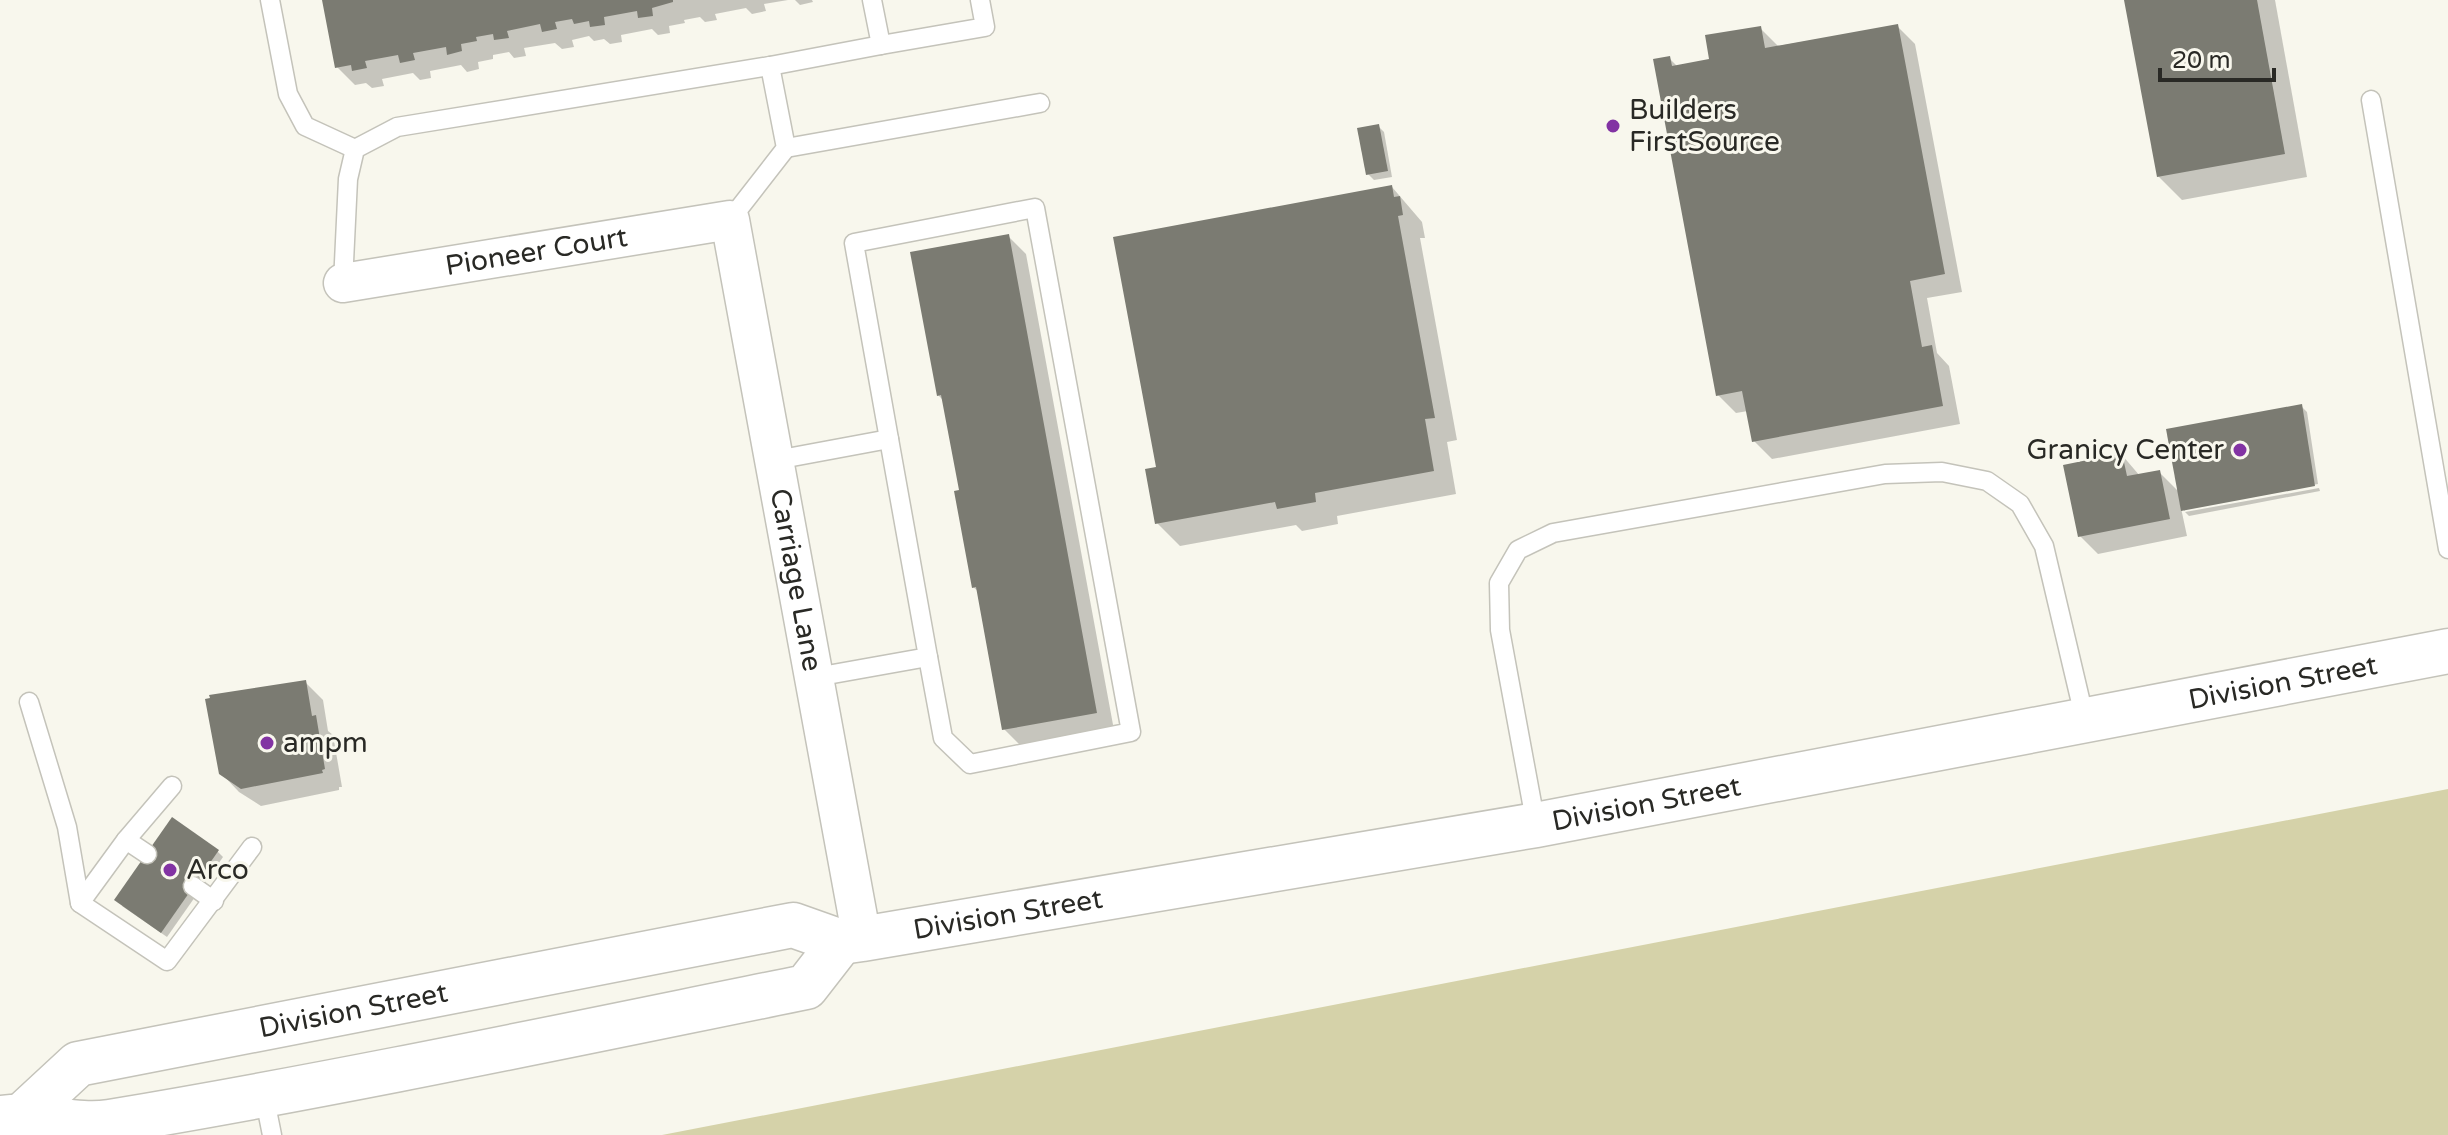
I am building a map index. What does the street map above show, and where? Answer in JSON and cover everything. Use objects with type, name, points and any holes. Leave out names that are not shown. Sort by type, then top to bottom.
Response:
[{"type":"main road","name":"Division Street","points":[[12,1117],[78,1064],[793,925],[852,941],[1536,825],[2448,651]]},
{"type":"main road","name":"Division Street","points":[[12,1117],[92,1125],[145,1126],[268,1114],[806,987],[852,941]]},
{"type":"street","name":"Pioneer Court","points":[[343,283],[730,220]]},
{"type":"street","name":"Carriage Lane","points":[[730,220],[816,677],[852,941]]},
{"type":"lane","points":[[270,0],[288,94],[305,126],[355,149]]},
{"type":"lane","points":[[872,0],[881,45]]},
{"type":"lane","points":[[343,283],[348,179],[355,149],[397,127],[770,66],[985,27],[980,0]]},
{"type":"lane","points":[[770,66],[786,148]]},
{"type":"lane","points":[[2371,100],[2448,549]]},
{"type":"lane","points":[[730,220],[786,148],[1040,103]]},
{"type":"lane","points":[[1035,208],[1131,732],[970,764],[943,738],[889,439],[854,243],[1035,208]]},
{"type":"lane","points":[[776,460],[889,439]]},
{"type":"lane","points":[[1536,825],[1500,630],[1499,583],[1518,550],[1553,533],[1885,474],[1942,472],[1987,481],[2020,504],[2044,546],[2085,720]]},
{"type":"lane","points":[[816,677],[928,657]]},
{"type":"lane","points":[[29,702],[67,827],[80,903],[167,961],[252,847]]},
{"type":"lane","points":[[80,903],[126,840],[172,786]]},
{"type":"lane","points":[[126,840],[147,854]]},
{"type":"lane","points":[[193,886],[214,901]]},
{"type":"shaded area","points":[[2448,789],[2448,1135],[662,1135]]},
{"type":"building","points":[[322,0],[673,2],[652,8],[653,16],[638,18],[637,11],[604,17],[605,25],[590,27],[589,21],[574,24],[572,19],[555,22],[557,29],[542,32],[540,24],[507,31],[509,38],[494,40],[493,34],[476,37],[477,41],[461,44],[462,51],[447,55],[446,47],[413,53],[415,60],[400,63],[398,55],[365,61],[367,68],[352,71],[351,65],[335,68]]},
{"type":"building","points":[[2124,0],[2257,0],[2285,154],[2157,177]]},
{"type":"building","points":[[1898,24],[1945,274],[1910,281],[1922,347],[1932,345],[1943,406],[1752,442],[1742,391],[1716,396],[1653,59],[1670,56],[1672,66],[1709,59],[1705,35],[1761,26],[1765,48]]},
{"type":"building","points":[[1379,124],[1388,171],[1366,175],[1357,128]]},
{"type":"building","points":[[1392,185],[1394,197],[1400,196],[1403,215],[1398,216],[1435,418],[1425,419],[1434,471],[1315,493],[1316,502],[1277,509],[1275,502],[1155,524],[1145,469],[1156,467],[1113,237]]},
{"type":"building","points":[[1009,234],[1097,713],[1002,730],[976,587],[972,588],[954,491],[959,490],[941,395],[937,396],[910,252]]},
{"type":"building","name":"Granicy Center","points":[[2302,404],[2315,486],[2181,511],[2166,429]]},
{"type":"building","points":[[2122,453],[2127,476],[2160,470],[2170,519],[2078,537],[2063,465]]},
{"type":"building","name":"ampm","points":[[306,680],[312,716],[316,715],[325,769],[323,773],[241,789],[219,774],[205,699],[210,698],[209,695]]},
{"type":"building","name":"Arco","points":[[172,817],[219,850],[161,933],[114,900]]},
{"type":"place","name":"Builders FirstSource","points":[[1613,126]]},
{"type":"place","name":"Granicy Center","points":[[2240,450]]},
{"type":"place","name":"ampm","points":[[267,743]]},
{"type":"place","name":"Arco","points":[[170,870]]}]
